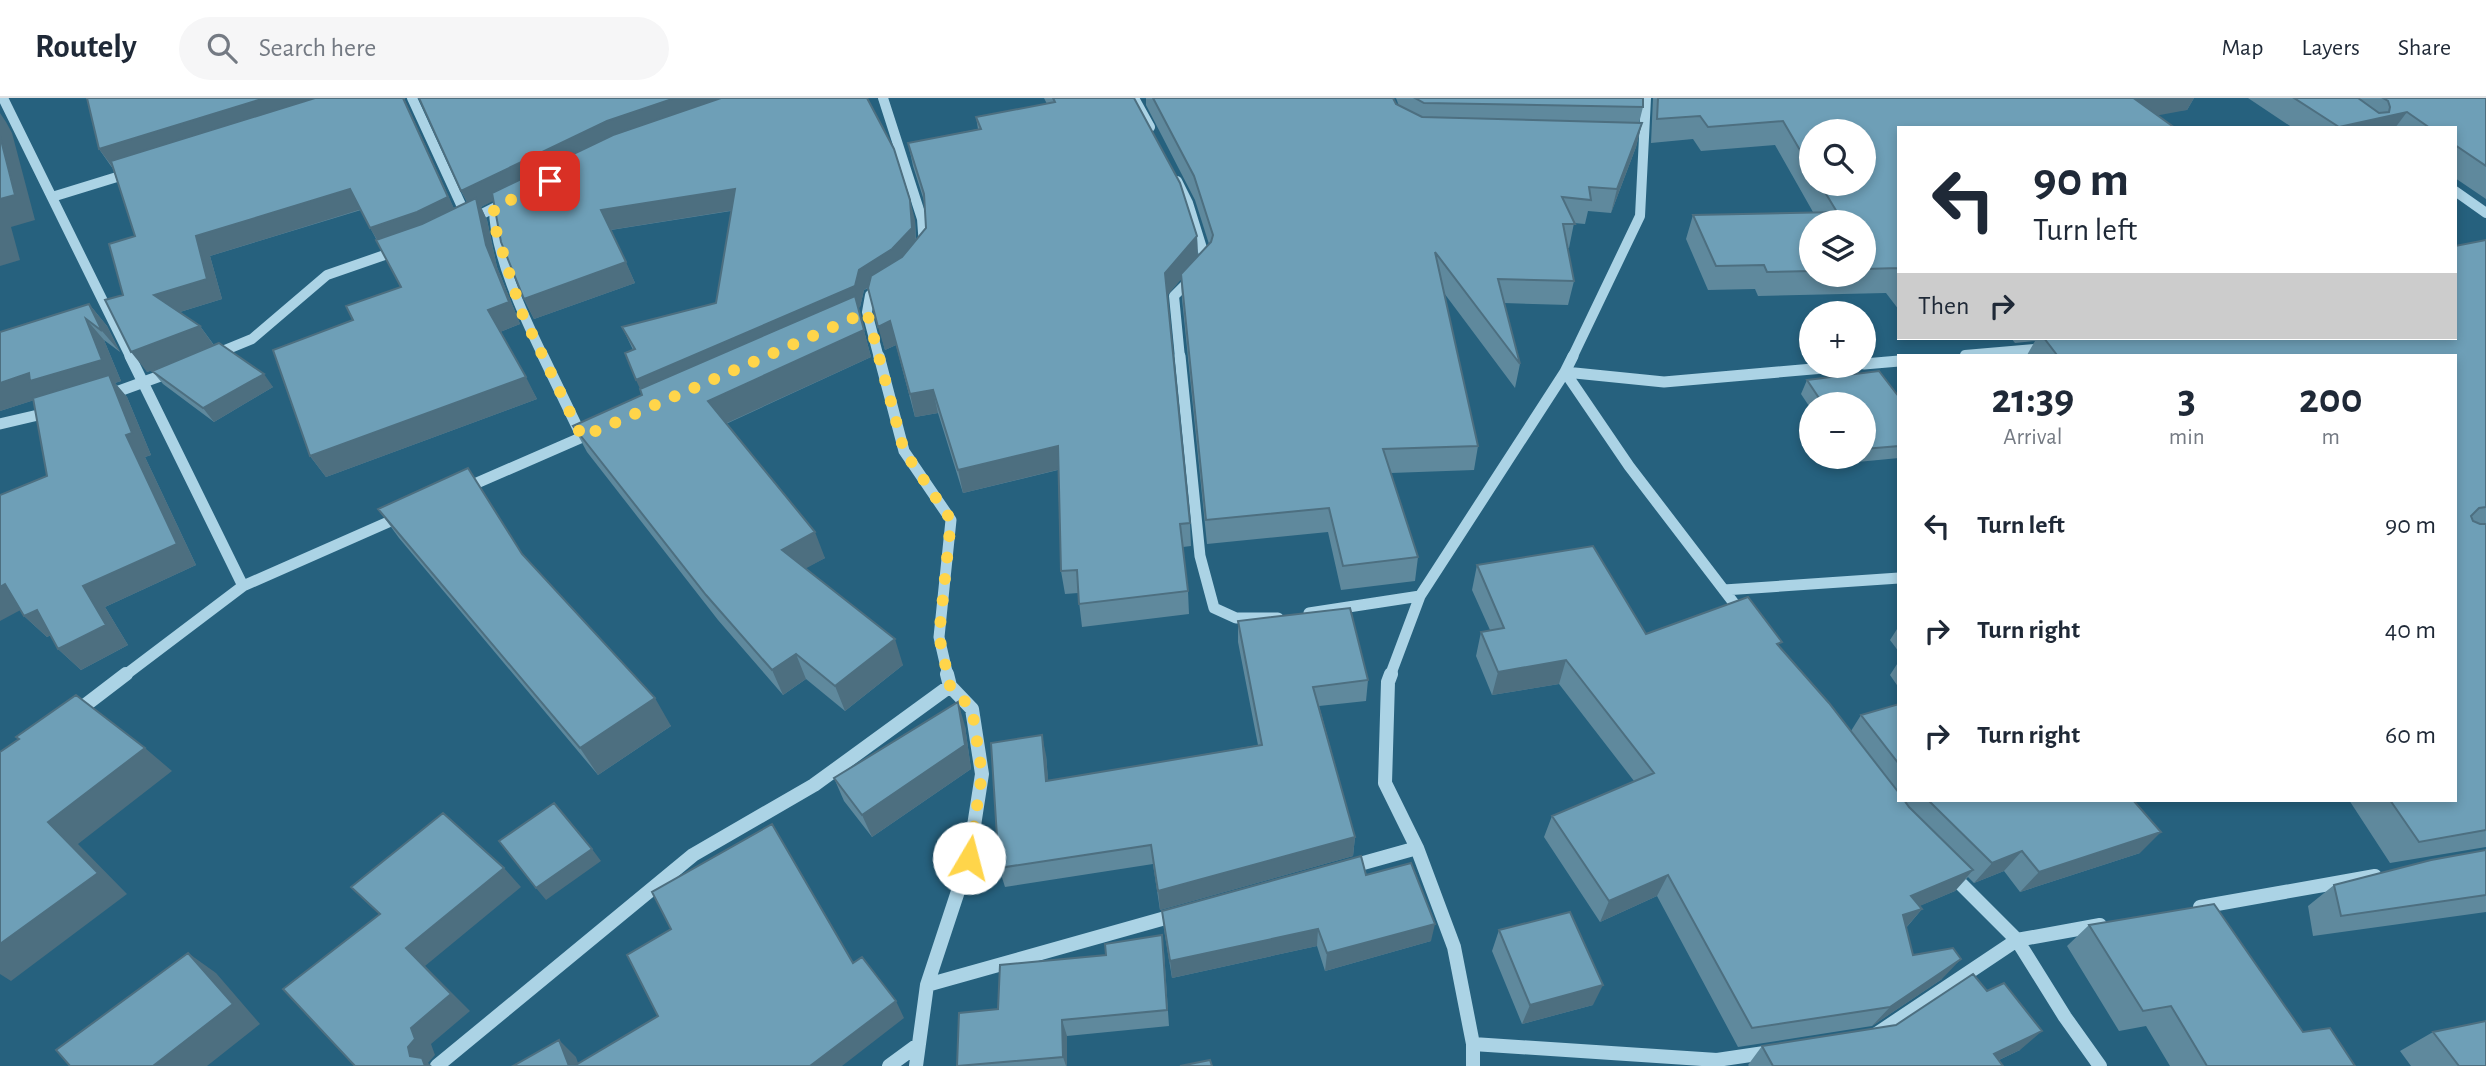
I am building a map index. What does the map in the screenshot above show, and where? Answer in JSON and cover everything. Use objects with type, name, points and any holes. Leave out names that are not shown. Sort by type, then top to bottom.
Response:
[{"type":"street","points":[[3,98],[243,586]]},
{"type":"street","points":[[412,98],[468,221]]},
{"type":"street","points":[[883,98],[922,219],[924,251],[917,259]]},
{"type":"street","points":[[1135,98],[1152,133]]},
{"type":"street","points":[[1473,1066],[1473,1044],[1454,947],[1417,848],[1385,783],[1388,682],[1420,596],[1565,372],[1640,216],[1636,138],[1646,98]]},
{"type":"street","points":[[1170,168],[1188,203],[1206,261],[1174,296],[1200,556],[1214,608],[1236,618],[1279,618],[1420,596]]},
{"type":"street","points":[[52,197],[143,169]]},
{"type":"street","points":[[2457,192],[2486,213]]},
{"type":"street","points":[[456,227],[516,197]]},
{"type":"street","points":[[494,208],[494,224],[521,311],[582,437]]},
{"type":"street","points":[[204,359],[252,339],[327,275],[405,248]]},
{"type":"street","points":[[891,282],[870,295],[861,315],[904,451],[951,520],[939,636],[950,686],[972,709],[982,774],[969,858],[927,985],[916,1066]]},
{"type":"street","points":[[1976,354],[2056,347]]},
{"type":"street","points":[[1876,363],[1897,361]]},
{"type":"street","points":[[95,399],[144,384],[180,369]]},
{"type":"street","points":[[1565,372],[1664,382],[1799,370]]},
{"type":"street","points":[[1565,372],[1629,466],[1749,624]]},
{"type":"street","points":[[0,424],[59,410]]},
{"type":"street","points":[[456,492],[607,426]]},
{"type":"street","points":[[66,720],[243,586],[419,509]]},
{"type":"street","points":[[1724,590],[1897,578]]},
{"type":"street","points":[[437,1066],[693,855],[814,785],[950,686]]},
{"type":"street","points":[[1338,870],[1417,848]]},
{"type":"street","points":[[1940,862],[2017,940],[2064,1017],[2100,1066]]},
{"type":"street","points":[[2191,909],[2392,873]]},
{"type":"street","points":[[927,985],[1192,911]]},
{"type":"street","points":[[1863,1037],[1876,1035],[2017,940],[2111,923]]},
{"type":"street","points":[[889,1066],[919,1044]]},
{"type":"street","points":[[1473,1044],[1717,1060],[1783,1050]]},
{"type":"building","points":[[87,98],[265,98],[99,149]]},
{"type":"building","points":[[315,98],[403,98],[448,197],[417,212],[370,228],[350,189],[196,236],[207,279],[154,295],[200,326],[131,352],[105,300],[123,295],[109,244],[135,236],[111,161]]},
{"type":"building","points":[[419,98],[675,98],[607,121],[461,191]]},
{"type":"building","points":[[721,98],[867,98],[894,149],[910,200],[912,228],[892,249],[859,270],[855,286],[636,380],[625,353],[635,349],[622,327],[716,303],[735,189],[601,210],[626,262],[524,299],[501,242],[492,193],[613,135]]},
{"type":"building","points":[[1053,98],[1134,98],[1180,183],[1197,236],[1165,273],[1190,523],[1180,524],[1188,591],[1079,604],[1077,570],[1061,571],[1058,446],[958,470],[933,390],[910,394],[890,321],[878,327],[868,288],[871,276],[902,257],[926,228],[924,194],[908,143],[981,129],[976,117],[1055,102]]},
{"type":"building","points":[[1153,98],[1393,98],[1396,104],[1422,117],[1642,123],[1617,189],[1589,187],[1591,200],[1562,197],[1575,224],[1563,224],[1574,281],[1498,279],[1520,364],[1435,252],[1478,446],[1383,449],[1418,557],[1343,566],[1329,508],[1206,520],[1181,274],[1211,242],[1213,235],[1194,176]]},
{"type":"building","points":[[1415,98],[1643,98],[1643,107],[1424,103]]},
{"type":"building","points":[[1658,98],[2138,98],[2135,99],[2172,126],[1897,126],[1897,268],[1876,269],[1876,210],[1836,210],[1827,196],[1876,196],[1876,119],[1799,119],[1799,148],[1783,121],[1708,127],[1700,116],[1657,119]]},
{"type":"building","points":[[2294,98],[2358,98],[2379,113],[2389,112],[2388,101],[2383,98],[2486,98],[2486,166],[2457,146],[2457,126],[2427,126],[2407,112],[2337,126]]},
{"type":"building","points":[[0,136],[15,195],[0,199]]},
{"type":"building","points":[[476,198],[486,245],[509,302],[488,310],[526,377],[310,456],[273,350],[353,320],[346,306],[401,287],[376,240],[422,224]]},
{"type":"building","points":[[1799,213],[1799,271],[1767,272],[1764,265],[1716,266],[1693,215]]},
{"type":"building","points":[[2486,240],[2486,507],[2479,508],[2471,516],[2473,521],[2486,524],[2486,830],[2419,842],[2391,802],[2457,802],[2457,354],[2056,354],[2046,340],[2457,340],[2457,246]]},
{"type":"building","points":[[855,296],[864,330],[708,401],[815,532],[782,550],[895,639],[835,686],[796,654],[772,670],[706,595],[573,426],[642,395],[640,389]]},
{"type":"building","points":[[89,304],[102,331],[86,319],[102,360],[30,381],[29,373],[0,383],[0,332]]},
{"type":"building","points":[[219,343],[264,374],[203,408],[152,371]]},
{"type":"building","points":[[1876,371],[1879,371],[1897,394],[1897,446],[1876,448],[1876,392],[1815,392],[1807,380],[1876,378]]},
{"type":"building","points":[[109,375],[132,433],[126,435],[177,544],[83,586],[106,625],[58,649],[37,610],[24,616],[5,584],[0,587],[0,495],[47,476],[33,398]]},
{"type":"building","points":[[468,468],[522,554],[655,698],[580,748],[378,509]]},
{"type":"building","points":[[1593,546],[1646,634],[1748,597],[1782,642],[1777,644],[1829,703],[1897,790],[1897,802],[1905,802],[1973,870],[1911,896],[1922,909],[1903,915],[1913,955],[1953,948],[1961,959],[1890,1007],[1752,1028],[1668,875],[1609,901],[1552,816],[1654,773],[1566,660],[1498,672],[1481,632],[1504,628],[1477,565]]},
{"type":"building","points":[[1350,608],[1368,680],[1313,687],[1355,837],[1158,891],[1151,845],[999,868],[991,743],[1042,735],[1046,781],[1262,745],[1238,621]]},
{"type":"building","points":[[76,695],[145,748],[48,822],[98,873],[0,944],[0,752],[19,739],[16,737]]},
{"type":"building","points":[[958,702],[965,745],[862,815],[834,778]]},
{"type":"building","points":[[1897,705],[1897,761],[1861,715]]},
{"type":"building","points":[[1930,802],[2135,802],[2161,832],[2039,872],[2022,851],[1992,863]]},
{"type":"building","points":[[554,803],[592,849],[536,888],[499,841]]},
{"type":"building","points":[[443,813],[504,868],[406,948],[451,994],[411,1028],[415,1039],[408,1047],[410,1056],[422,1058],[425,1066],[355,1066],[283,989],[380,914],[351,887]]},
{"type":"building","points":[[772,824],[853,963],[862,957],[896,1001],[810,1066],[574,1066],[658,1016],[627,955],[671,929],[652,892]]},
{"type":"building","points":[[2486,850],[2486,895],[2341,916],[2334,885],[2431,860]]},
{"type":"building","points":[[1361,856],[1366,875],[1411,863],[1435,924],[1327,953],[1318,929],[1170,961],[1162,911]]},
{"type":"building","points":[[2214,904],[2303,1032],[2330,1028],[2355,1066],[2207,1066],[2171,1006],[2143,1011],[2089,925]]},
{"type":"building","points":[[1570,912],[1603,985],[1530,1005],[1499,930]]},
{"type":"building","points":[[1162,935],[1167,1010],[1062,1020],[1063,1057],[957,1066],[959,1013],[998,1009],[1000,965],[1106,955],[1105,944]]},
{"type":"building","points":[[188,953],[233,1004],[153,1066],[70,1066],[56,1050]]},
{"type":"building","points":[[1973,974],[1987,991],[2004,983],[2042,1031],[1994,1054],[2003,1066],[1773,1066],[1762,1046],[1896,1025]]},
{"type":"building","points":[[2486,1021],[2486,1066],[2459,1066],[2433,1032]]},
{"type":"building","points":[[559,1040],[569,1066],[513,1066]]},
{"type":"building","points":[[1210,1060],[1212,1066],[1180,1066]]},
{"type":"route","points":[[550,181],[494,208],[494,224],[521,311],[582,437],[867,312],[904,451],[951,520],[939,636],[950,686],[972,709],[982,774],[969,858]]}]
